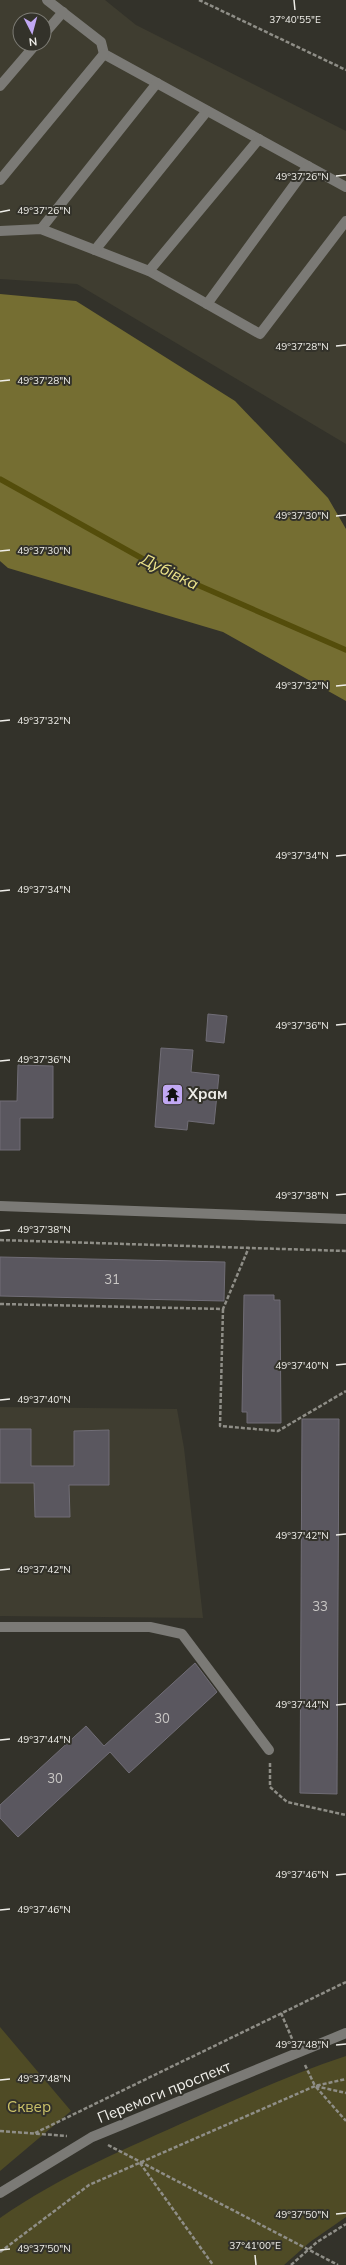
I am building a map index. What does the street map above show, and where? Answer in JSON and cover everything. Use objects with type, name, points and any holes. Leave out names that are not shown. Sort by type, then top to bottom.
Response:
[{"type":"street","points":[[47,0],[101,42],[104,54],[346,187]]},
{"type":"street","points":[[52,25],[63,12]]},
{"type":"street","points":[[0,86],[29,52]]},
{"type":"street","points":[[0,180],[104,54]]},
{"type":"street","points":[[42,230],[157,83]]},
{"type":"street","points":[[95,250],[207,111]]},
{"type":"street","points":[[149,271],[259,139]]},
{"type":"street","points":[[207,304],[308,166]]},
{"type":"street","points":[[0,231],[42,230],[149,271],[260,334],[346,220]]},
{"type":"street","points":[[0,1206],[346,1219]]},
{"type":"street","points":[[0,1627],[150,1627],[182,1634],[269,1750]]},
{"type":"street","name":"Перемоги проспект","points":[[0,2192],[92,2138],[346,2033]]},
{"type":"path","points":[[199,0],[346,70]]},
{"type":"path","points":[[0,1240],[346,1250]]},
{"type":"path","points":[[249,1248],[223,1309],[220,1426],[278,1431],[346,1391]]},
{"type":"path","points":[[0,1304],[223,1309]]},
{"type":"path","points":[[269,1750],[270,1787],[287,1802],[346,1815]]},
{"type":"path","points":[[35,2133],[346,1982]]},
{"type":"path","points":[[299,2052],[315,2086],[346,2121]]},
{"type":"path","points":[[0,2252],[89,2185],[315,2086],[346,2079]]},
{"type":"path","points":[[0,2130],[92,2138],[338,2265]]},
{"type":"path","points":[[140,2162],[213,2265]]},
{"type":"path","points":[[290,2265],[308,2250],[346,2224]]},
{"type":"shaded area","points":[[0,0],[105,0],[136,25],[346,131],[346,444],[77,284],[0,279]]},
{"type":"shaded area","points":[[0,294],[76,301],[235,401],[328,498],[346,529],[346,701],[223,632],[8,568],[0,561]]},
{"type":"shaded area","points":[[0,1407],[177,1409],[184,1448],[203,1618],[0,1616]]},
{"type":"green space","name":"Сквер","points":[[0,2027],[71,2111],[0,2171]]},
{"type":"green space","points":[[346,2056],[346,2217],[310,2242],[284,2265],[0,2265],[0,2218],[46,2189],[144,2140],[269,2085]]},
{"type":"building","points":[[208,1014],[227,1016],[224,1043],[206,1041]]},
{"type":"building","points":[[161,1048],[193,1050],[191,1072],[219,1075],[214,1124],[188,1121],[187,1130],[155,1127]]},
{"type":"building","points":[[18,1065],[53,1066],[53,1118],[20,1118],[20,1150],[0,1150],[0,1101],[17,1101]]},
{"type":"building","points":[[0,1257],[225,1262],[224,1301],[0,1296]]},
{"type":"building","points":[[244,1295],[274,1295],[274,1300],[280,1300],[281,1423],[247,1423],[247,1412],[242,1412]]},
{"type":"building","points":[[302,1419],[339,1419],[337,1794],[300,1793]]},
{"type":"building","points":[[0,1429],[31,1429],[31,1466],[74,1466],[74,1431],[109,1430],[109,1485],[69,1485],[70,1517],[35,1517],[34,1483],[0,1483]]},
{"type":"building","points":[[195,1663],[217,1692],[129,1773],[110,1752],[18,1837],[0,1818],[0,1805],[86,1726],[104,1746]]},
{"type":"waterway","name":"Дубівка","points":[[0,479],[161,569],[346,650]]},
{"type":"place","name":"Храм","points":[[172,1094]]}]
